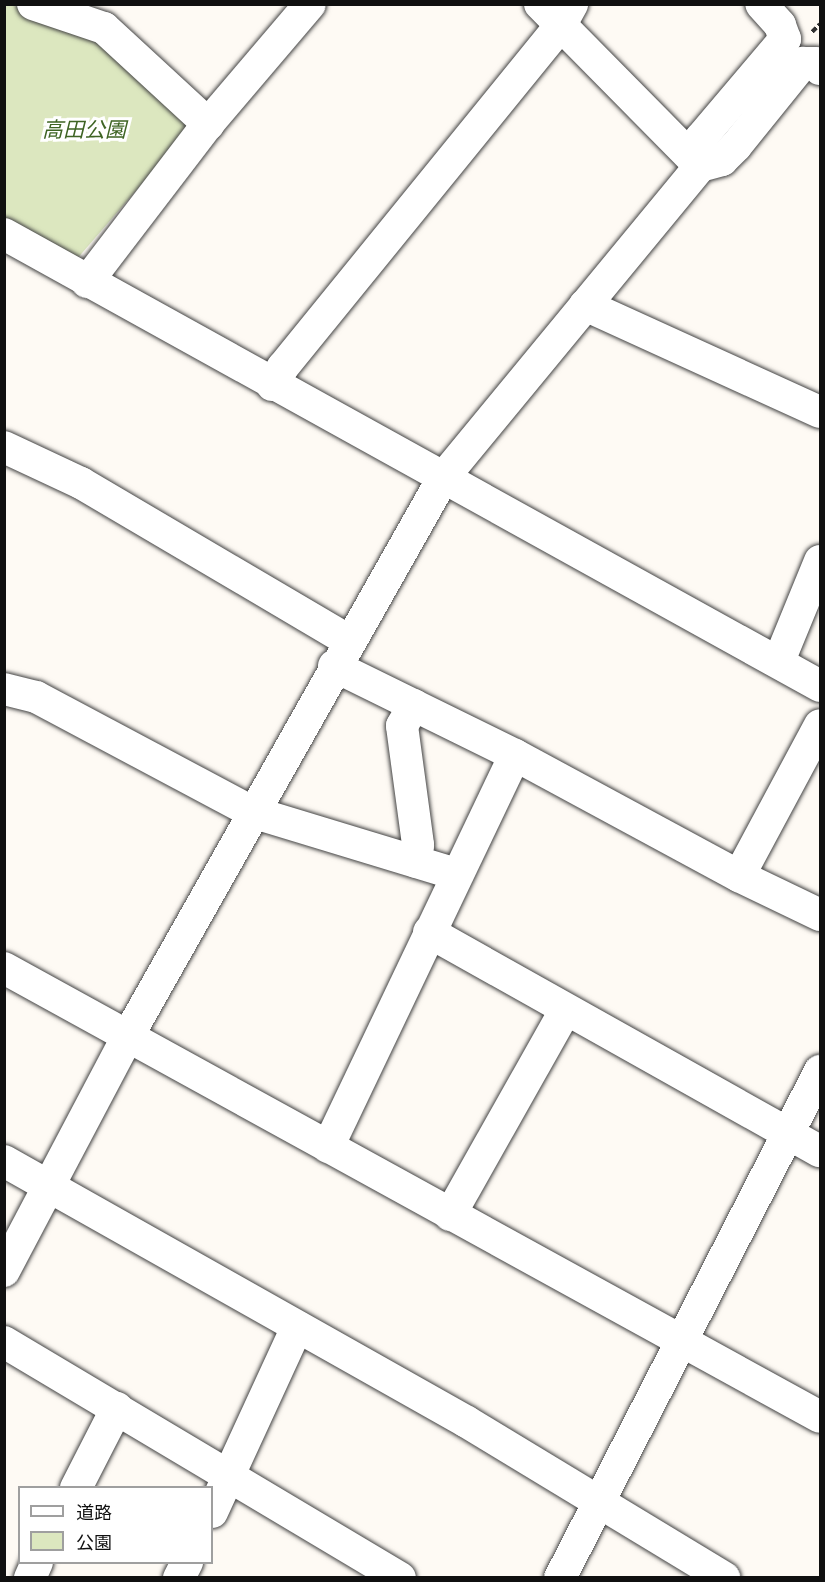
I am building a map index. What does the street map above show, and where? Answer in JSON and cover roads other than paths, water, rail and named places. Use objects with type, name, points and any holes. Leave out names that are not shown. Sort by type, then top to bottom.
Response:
[{"type":"street","points":[[33,4],[104,28],[208,124]]},
{"type":"street","points":[[700,166],[701,138],[785,39],[780,25],[761,4]]},
{"type":"street","points":[[87,282],[208,124],[310,5]]},
{"type":"street","points":[[272,385],[283,367],[557,12],[700,166]]},
{"type":"street","points":[[4,1271],[128,1036],[252,812],[443,478],[700,166],[722,160],[736,146],[803,63],[814,63],[820,69]]},
{"type":"street","points":[[4,234],[272,385],[779,661],[820,686]]},
{"type":"street","points":[[585,305],[820,412]]},
{"type":"street","points":[[4,447],[81,483],[341,654],[414,705],[515,755],[739,876],[820,915]]},
{"type":"street","points":[[779,661],[820,561]]},
{"type":"street","points":[[4,689],[36,697],[252,812],[456,874]]},
{"type":"street","points":[[414,705],[402,726],[418,844],[416,862]]},
{"type":"street","points":[[739,876],[820,725]]},
{"type":"street","points":[[328,1146],[456,874],[515,755]]},
{"type":"street","points":[[429,933],[565,1011],[820,1151]]},
{"type":"street","points":[[4,968],[820,1417]]},
{"type":"street","points":[[450,1215],[565,1011]]},
{"type":"street","points":[[560,1578],[679,1340],[820,1071]]},
{"type":"street","points":[[4,1161],[600,1502],[725,1578]]},
{"type":"street","points":[[213,1510],[297,1327]]},
{"type":"street","points":[[4,1342],[400,1578]]},
{"type":"street","points":[[77,1486],[117,1408]]},
{"type":"street","points":[[30,1578],[37,1564]]},
{"type":"street","points":[[179,1578],[186,1564]]},
{"type":"park label","name":"高田公園","points":[[84,130]]}]
